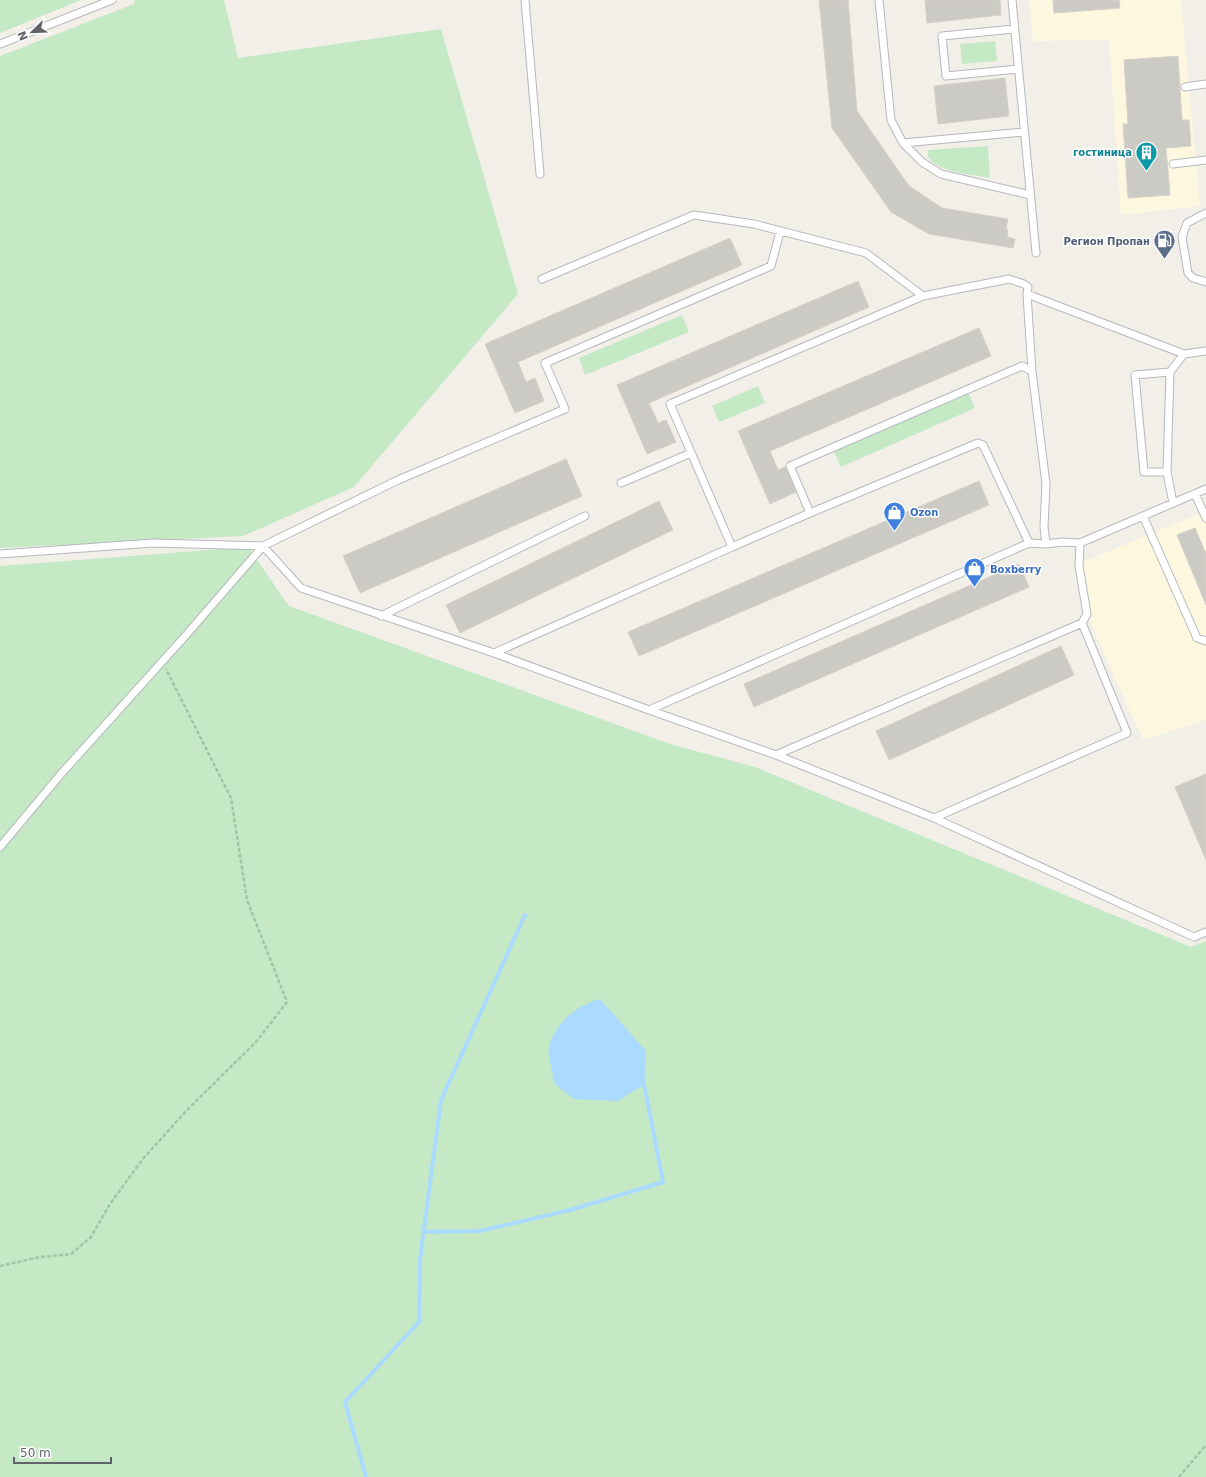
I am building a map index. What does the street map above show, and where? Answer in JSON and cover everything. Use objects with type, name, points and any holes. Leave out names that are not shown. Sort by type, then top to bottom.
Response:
[{"type":"lane","points":[[0,44],[112,0]]},
{"type":"lane","points":[[525,0],[540,174]]},
{"type":"lane","points":[[879,0],[891,120],[903,143],[922,162],[941,174],[1030,196]]},
{"type":"lane","points":[[1012,0],[1036,253]]},
{"type":"lane","points":[[1014,29],[942,36],[946,76],[1018,69]]},
{"type":"lane","points":[[1185,87],[1206,84]]},
{"type":"lane","points":[[903,143],[1024,132]]},
{"type":"lane","points":[[1173,164],[1206,160]]},
{"type":"lane","points":[[1206,213],[1187,223],[1182,237],[1188,273],[1193,278],[1206,282]]},
{"type":"lane","points":[[542,279],[694,215],[754,224],[780,232],[866,253],[923,296]]},
{"type":"lane","points":[[0,847],[60,774],[162,662],[263,546],[398,480],[565,409],[545,363],[770,266],[780,232]]},
{"type":"lane","points":[[732,547],[670,404],[923,296],[1009,279],[1024,284],[1028,287],[1027,294],[1032,371],[1046,484],[1044,527],[1046,544]]},
{"type":"lane","points":[[1027,294],[1184,354],[1206,351]]},
{"type":"lane","points":[[1172,503],[1167,472],[1170,372],[1184,354]]},
{"type":"lane","points":[[810,513],[790,466],[1022,366],[1032,371]]},
{"type":"lane","points":[[1167,472],[1144,472],[1135,375],[1170,372]]},
{"type":"lane","points":[[494,653],[810,513],[978,443],[983,445],[1029,543]]},
{"type":"lane","points":[[622,483],[691,453]]},
{"type":"lane","points":[[649,710],[1029,543],[1080,543],[1206,489]]},
{"type":"lane","points":[[1195,494],[1206,518]]},
{"type":"lane","points":[[381,616],[585,516]]},
{"type":"lane","points":[[1143,516],[1197,638],[1206,640]]},
{"type":"lane","points":[[776,755],[1082,622],[1087,614],[1079,566],[1080,543]]},
{"type":"lane","points":[[0,554],[153,544],[263,546],[301,588],[494,653],[776,755],[934,818],[1194,937],[1206,932]]},
{"type":"lane","points":[[934,818],[1126,733],[1082,622]]},
{"type":"path","points":[[0,1266],[40,1257],[71,1254],[90,1238],[110,1204],[142,1160],[187,1110],[256,1042],[287,1002],[247,900],[231,798],[162,662]]},
{"type":"path","points":[[1179,1477],[1206,1445]]},
{"type":"shaded area","points":[[1029,0],[1181,0],[1200,206],[1121,215],[1109,40],[1033,41]]},
{"type":"shaded area","points":[[1206,511],[1206,720],[1143,740],[1088,618],[1080,563]]},
{"type":"green space","points":[[0,0],[81,0],[0,33]]},
{"type":"green space","points":[[135,0],[224,0],[238,58],[441,29],[518,294],[354,487],[243,536],[0,548],[0,56],[134,4]]},
{"type":"green space","points":[[995,41],[997,61],[962,64],[960,44]]},
{"type":"green space","points":[[988,146],[990,178],[946,169],[938,166],[928,156],[928,150]]},
{"type":"green space","points":[[682,315],[689,332],[585,375],[579,358]]},
{"type":"green space","points":[[758,386],[765,403],[719,422],[712,406]]},
{"type":"green space","points":[[968,392],[975,408],[841,467],[834,451]]},
{"type":"green space","points":[[248,547],[289,606],[670,744],[755,767],[1191,947],[1206,941],[1206,1477],[0,1477],[0,566]]},
{"type":"water","points":[[600,999],[646,1051],[644,1085],[617,1101],[574,1099],[555,1084],[549,1059],[549,1047],[552,1038],[562,1023],[575,1011]]},
{"type":"building","points":[[819,0],[848,0],[857,111],[909,186],[942,208],[1008,219],[1006,229],[1008,229],[1007,237],[1015,239],[1013,248],[929,234],[891,212],[832,128]]},
{"type":"building","points":[[925,0],[1000,0],[1001,15],[927,23]]},
{"type":"building","points":[[1053,0],[1119,0],[1120,8],[1054,13]]},
{"type":"building","points":[[1178,56],[1182,120],[1189,120],[1191,146],[1166,148],[1170,195],[1128,198],[1123,124],[1128,124],[1124,60]]},
{"type":"building","points":[[1005,78],[1009,116],[938,124],[934,86]]},
{"type":"building","points":[[730,238],[742,265],[518,362],[526,382],[535,378],[544,401],[515,413],[485,344]]},
{"type":"building","points":[[858,281],[869,307],[649,403],[658,423],[666,420],[676,442],[647,454],[617,385]]},
{"type":"building","points":[[979,328],[991,356],[770,451],[778,470],[785,467],[796,492],[770,504],[738,431]]},
{"type":"building","points":[[566,459],[582,496],[360,593],[343,556]]},
{"type":"building","points":[[979,481],[989,505],[639,656],[628,632]]},
{"type":"building","points":[[659,501],[673,530],[460,633],[446,605]]},
{"type":"building","points":[[1195,528],[1206,554],[1206,605],[1177,535]]},
{"type":"building","points":[[1019,564],[1029,587],[754,707],[744,684]]},
{"type":"building","points":[[1061,646],[1074,675],[889,760],[876,731]]},
{"type":"building","points":[[1206,774],[1206,860],[1175,787]]},
{"type":"waterway","points":[[366,1477],[345,1402],[419,1322],[420,1259],[441,1100],[525,915]]},
{"type":"waterway","points":[[423,1232],[480,1231],[570,1210],[663,1182],[643,1079]]},
{"type":"place","name":"гостиница","points":[[1147,172]]},
{"type":"place","name":"Регион Пропан","points":[[1165,260]]},
{"type":"place","name":"Ozon","points":[[894,532]]},
{"type":"place","name":"Boxberry","points":[[974,588]]}]
